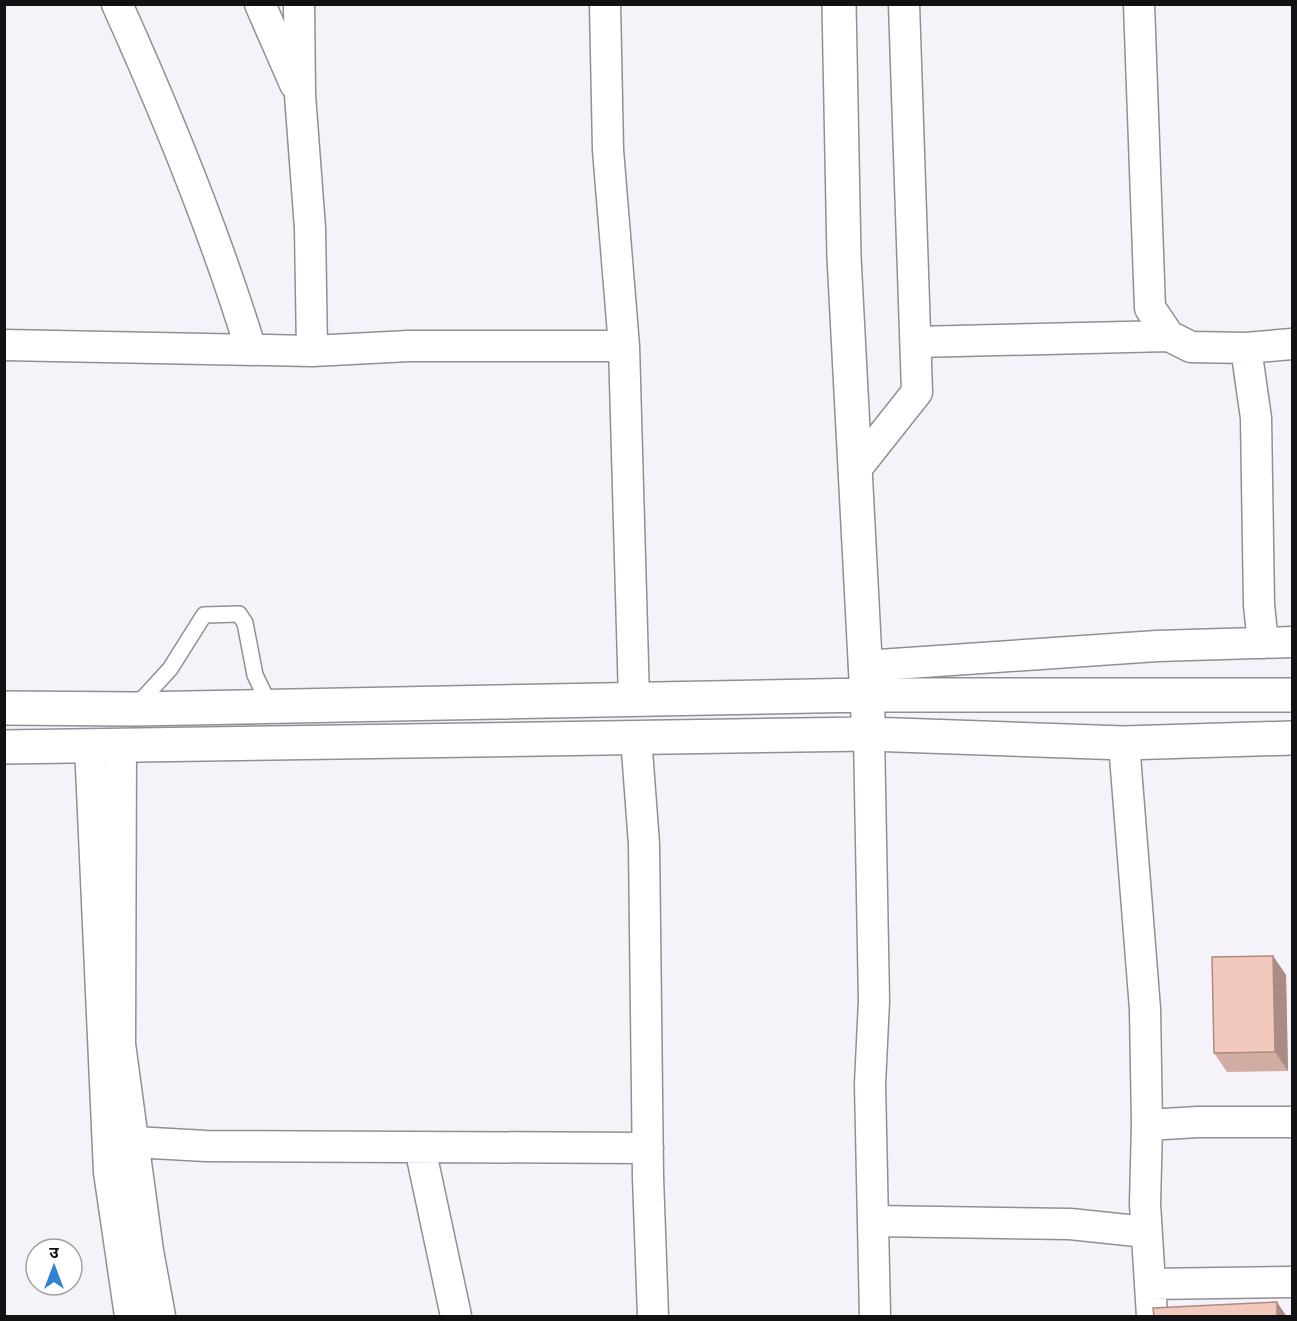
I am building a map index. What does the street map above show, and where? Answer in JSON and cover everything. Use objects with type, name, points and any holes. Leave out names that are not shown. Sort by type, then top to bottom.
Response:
[{"type":"street","points":[[117,4],[158,94],[228,276],[251,350]]},
{"type":"street","points":[[260,4],[300,94]]},
{"type":"street","points":[[299,4],[300,94],[310,228],[312,351]]},
{"type":"street","points":[[605,4],[608,150],[624,346],[634,700]]},
{"type":"street","points":[[839,4],[844,257],[869,734],[874,1001],[870,1084],[875,1221],[875,1317]]},
{"type":"street","points":[[856,469],[917,392],[904,4]]},
{"type":"street","points":[[1139,4],[1150,308],[1170,336],[1191,347],[1246,348],[1293,344]]},
{"type":"street","points":[[916,342],[1170,336]]},
{"type":"street","points":[[4,345],[168,346],[312,351],[409,346],[624,346]]},
{"type":"street","points":[[1246,348],[1256,418],[1259,605],[1263,642]]},
{"type":"street","points":[[4,708],[134,709],[634,700],[865,681],[1135,648],[1293,642]]},
{"type":"street","points":[[865,681],[1293,695]]},
{"type":"street","points":[[4,747],[869,734],[1124,743],[1293,738]]},
{"type":"street","points":[[636,737],[644,844],[653,1317]]},
{"type":"street","points":[[1124,743],[1144,1009],[1147,1125],[1146,1232],[1152,1317]]},
{"type":"street","points":[[106,745],[120,1044],[160,1317]]},
{"type":"street","points":[[106,745],[109,1172],[130,1317]]},
{"type":"street","points":[[1147,1125],[1198,1122],[1293,1122]]},
{"type":"street","points":[[134,1143],[420,1148],[648,1148]]},
{"type":"street","points":[[420,1148],[456,1317]]},
{"type":"street","points":[[875,1221],[1070,1224],[1146,1232]]},
{"type":"street","points":[[1150,1284],[1293,1282]]},
{"type":"lane","points":[[134,709],[170,669],[204,615],[227,613],[238,614],[245,623],[255,675],[270,706]]},
{"type":"building","points":[[1273,956],[1275,1052],[1214,1053],[1212,957]]},
{"type":"building","points":[[1277,1302],[1277,1317],[1154,1317],[1153,1308]]}]
